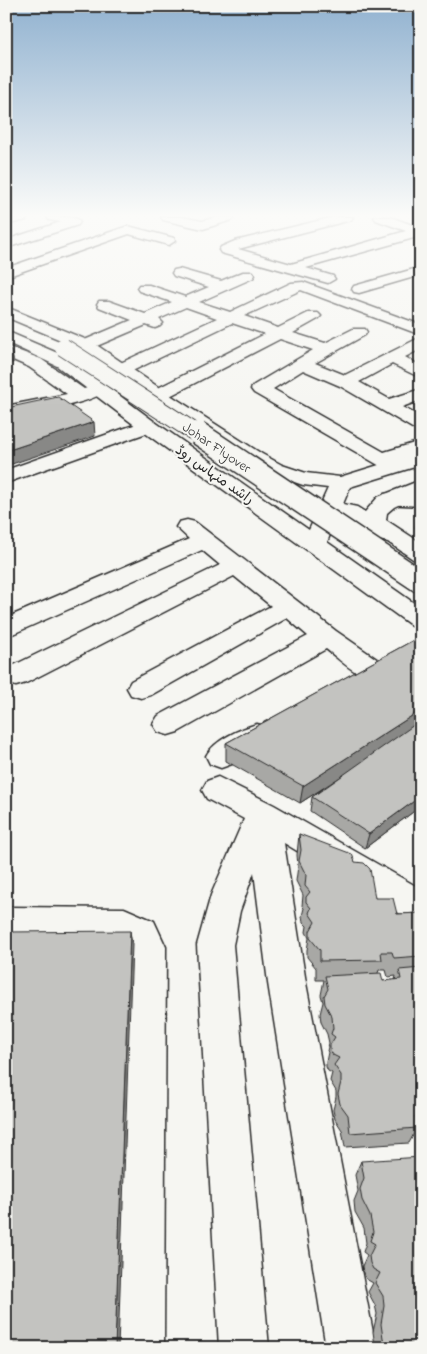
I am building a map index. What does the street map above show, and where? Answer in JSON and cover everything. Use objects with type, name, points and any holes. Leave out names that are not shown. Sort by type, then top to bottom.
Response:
[{"type":"street","points":[[6,287],[25,280]]},
{"type":"street","points":[[203,280],[222,286]]},
{"type":"street","points":[[86,345],[236,280]]},
{"type":"street","points":[[329,280],[375,297]]},
{"type":"street","points":[[359,290],[391,280]]},
{"type":"street","points":[[120,370],[194,346],[229,317],[296,286],[303,286],[421,330]]},
{"type":"street","points":[[144,288],[326,349]]},
{"type":"street","points":[[104,304],[145,319],[194,346],[258,376],[302,364],[359,332],[267,300]]},
{"type":"street","points":[[400,308],[421,316]]},
{"type":"street","points":[[6,311],[86,345],[120,370],[254,458],[275,469],[303,479],[341,483],[421,447]]},
{"type":"street","points":[[158,395],[313,316]]},
{"type":"street","name":"Johar Flyover","points":[[6,322],[63,347],[185,425],[421,582]]},
{"type":"street","name":"راشد منہاس روڈ","points":[[6,336],[63,362],[90,393],[148,426],[314,545],[412,640]]},
{"type":"street","points":[[346,382],[421,342]]},
{"type":"street","points":[[6,351],[35,363],[90,393]]},
{"type":"street","points":[[393,358],[421,373]]},
{"type":"street","points":[[302,364],[346,382],[421,424]]},
{"type":"street","points":[[258,376],[261,390],[388,463],[421,458]]},
{"type":"street","points":[[6,412],[90,393]]},
{"type":"street","points":[[389,405],[421,394]]},
{"type":"street","points":[[6,477],[148,426]]},
{"type":"street","points":[[213,472],[254,458]]},
{"type":"street","points":[[314,545],[341,483]]},
{"type":"street","points":[[421,486],[392,499],[376,511],[375,522],[421,555]]},
{"type":"street","points":[[392,499],[421,500]]},
{"type":"street","points":[[331,507],[349,512],[421,555]]},
{"type":"street","points":[[6,628],[196,534],[327,637],[371,669]]},
{"type":"street","points":[[16,676],[236,566]]},
{"type":"street","points":[[141,688],[288,606]]},
{"type":"street","points":[[168,724],[327,637]]},
{"type":"street","points":[[346,684],[412,640]]},
{"type":"street","points":[[221,756],[279,722]]},
{"type":"street","points":[[218,790],[264,814],[421,908]]},
{"type":"street","points":[[244,1348],[215,945],[217,930],[236,876],[264,814]]},
{"type":"street","points":[[264,814],[287,983],[351,1348]]},
{"type":"street","points":[[6,923],[124,925],[141,933],[148,947],[139,1348]]},
{"type":"building","points":[[58,397],[94,422],[6,451],[6,408]]},
{"type":"building","points":[[421,636],[421,710],[303,786],[226,743]]},
{"type":"building","points":[[421,720],[421,796],[369,834],[312,797]]},
{"type":"building","points":[[299,834],[352,854],[355,862],[364,863],[370,869],[375,898],[393,898],[397,914],[421,913],[421,956],[394,958],[392,952],[381,952],[382,960],[320,961],[320,950],[310,938],[310,931],[315,922],[309,913],[311,908],[306,902],[306,897],[310,892],[305,886],[306,875],[299,861],[301,850]]},
{"type":"building","points":[[130,931],[115,1348],[6,1348],[6,932]]},
{"type":"building","points":[[421,968],[421,1116],[415,1116],[417,1128],[350,1133],[348,1115],[340,1104],[338,1094],[341,1075],[334,1065],[339,1058],[333,1055],[330,1050],[330,1045],[335,1037],[331,1034],[333,1028],[332,1017],[325,1004],[324,996],[328,989],[325,976],[381,973],[383,981],[401,979],[399,970]]},
{"type":"building","points":[[421,1157],[421,1348],[389,1348],[383,1338],[381,1324],[384,1306],[383,1296],[375,1283],[380,1273],[373,1269],[370,1263],[369,1256],[375,1244],[370,1241],[373,1232],[370,1216],[362,1200],[360,1189],[364,1178],[361,1161]]}]
